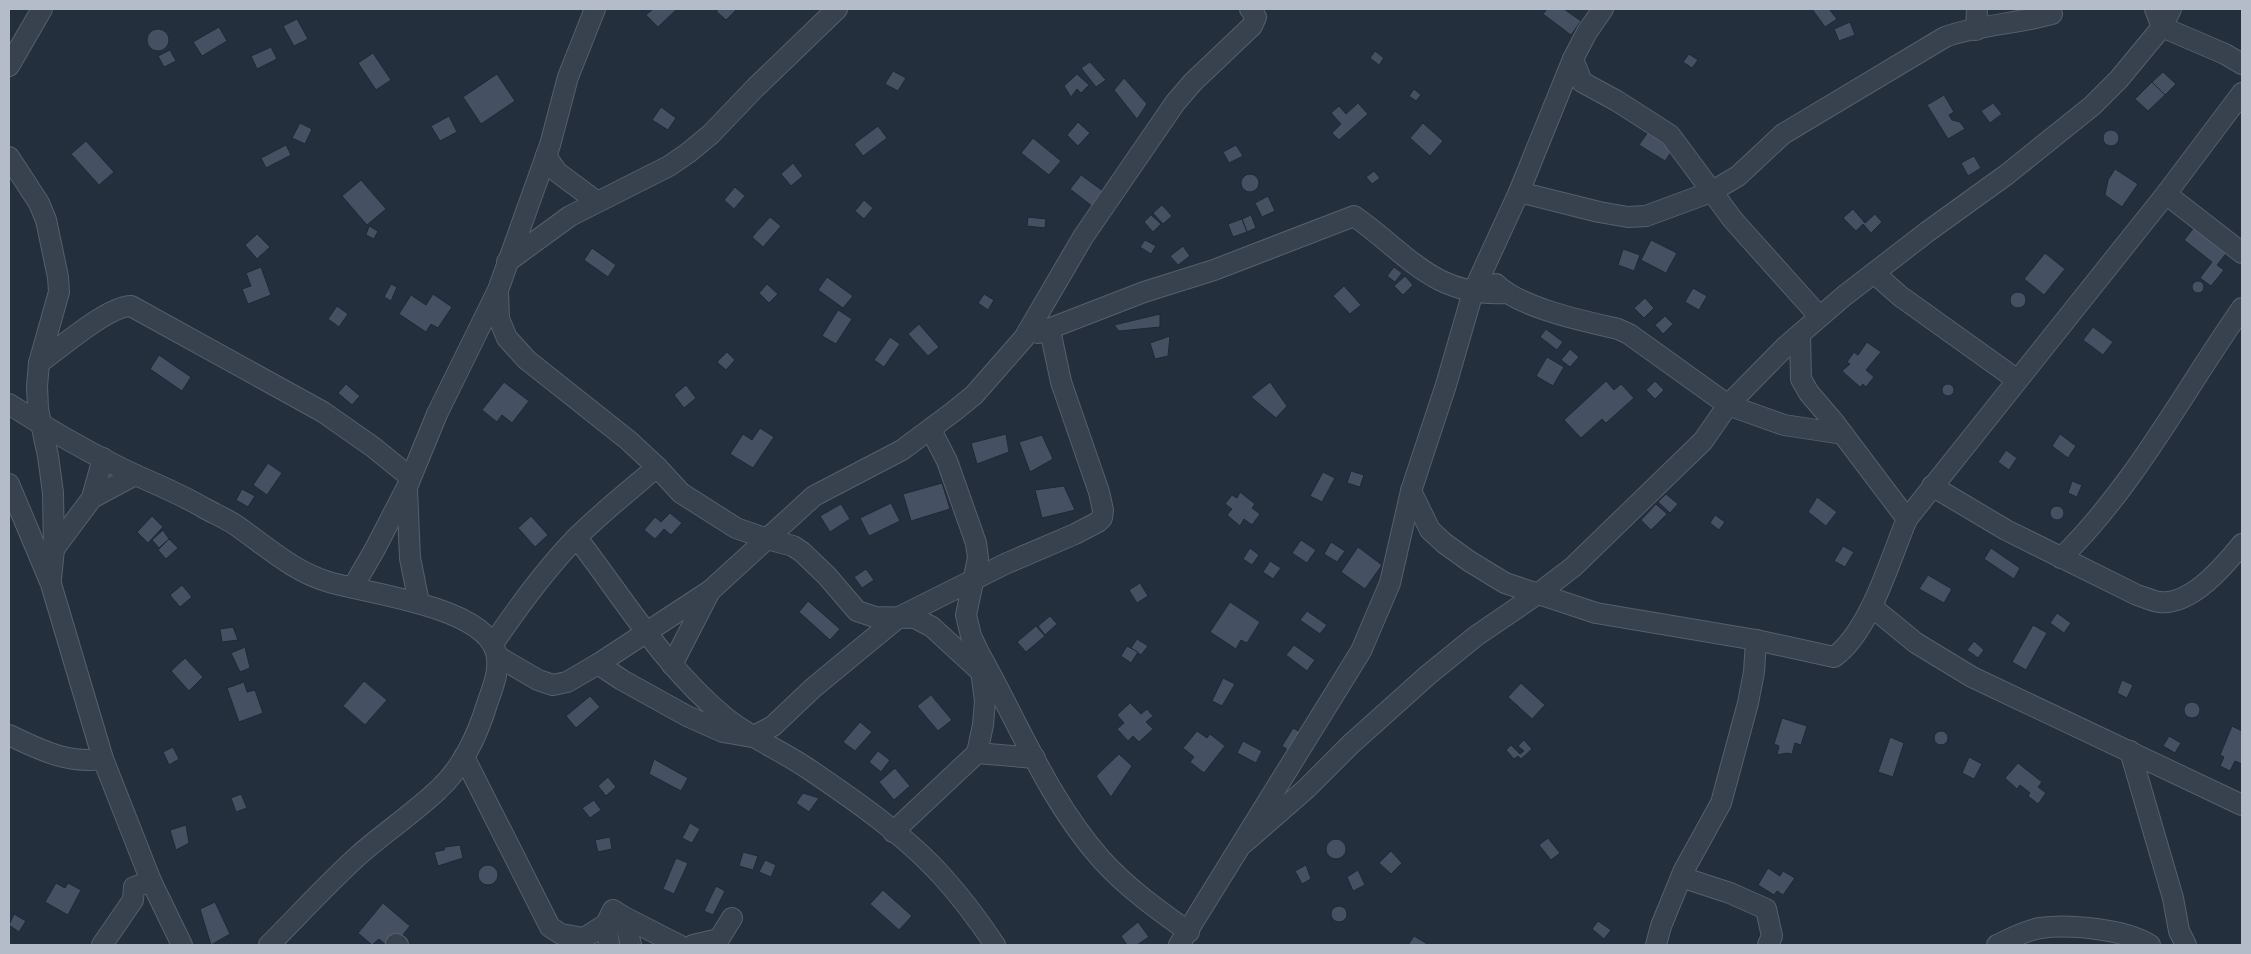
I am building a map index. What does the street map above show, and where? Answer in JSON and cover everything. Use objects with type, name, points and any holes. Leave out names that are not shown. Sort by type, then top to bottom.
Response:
[{"type":"street","points":[[9,83],[12,62],[42,9]]},
{"type":"street","points":[[507,262],[540,236],[596,201],[641,181],[688,154],[711,134],[837,9]]},
{"type":"street","points":[[9,404],[103,458],[200,505],[235,525],[275,555],[304,573],[329,582],[419,603],[464,620],[495,650],[538,680],[553,685],[567,682],[598,664],[711,590],[814,496],[902,450],[931,430],[974,395],[1024,338],[1083,237],[1175,103],[1193,82],[1252,26],[1256,17],[1250,9]]},
{"type":"street","points":[[931,430],[947,461],[976,543],[978,558],[966,615],[980,662],[1066,812],[1102,859],[1184,939],[1361,651],[1390,583],[1411,491],[1446,385],[1473,292],[1519,192],[1573,59],[1586,32],[1603,9]]},
{"type":"street","points":[[1976,30],[1977,9]]},
{"type":"street","points":[[1244,842],[1306,789],[1351,744],[1428,675],[1476,636],[1573,567],[1703,441],[1728,405],[1764,366],[1820,316],[1874,273],[2006,176],[2092,106],[2119,79],[2158,18],[2171,9]]},
{"type":"street","points":[[353,588],[409,482],[436,414],[498,290],[546,156],[568,77],[591,10]]},
{"type":"street","points":[[1519,192],[1628,217],[1646,216],[1711,192],[1738,176],[1783,134],[1945,37],[1962,31],[2031,20],[2053,11]]},
{"type":"street","points":[[2158,18],[2242,64]]},
{"type":"street","points":[[1573,59],[1582,82],[1617,100],[1670,135],[1711,192],[1777,271],[1820,316]]},
{"type":"street","points":[[1411,491],[1430,530],[1469,562],[1504,583],[1596,613],[1756,640],[1834,657],[1848,643],[1872,606],[1907,519],[2016,379],[2166,194],[2242,93]]},
{"type":"street","points":[[546,156],[557,172],[596,201]]},
{"type":"street","points":[[9,157],[38,203],[46,220],[58,277],[59,292],[39,363],[37,386],[38,409],[53,493],[54,549],[51,584]]},
{"type":"street","points":[[2166,194],[2242,253]]},
{"type":"street","points":[[1024,338],[1050,330],[1144,292],[1214,270],[1354,216],[1423,272],[1451,285],[1473,292],[1506,293],[1578,320],[1618,329],[1629,334],[1728,405],[1784,425],[1843,434]]},
{"type":"street","points":[[1483,268],[1506,293]]},
{"type":"street","points":[[1874,273],[1900,296],[2016,379]]},
{"type":"street","points":[[498,290],[499,320],[507,338],[527,360],[628,440],[681,493],[736,528],[793,546],[802,552],[827,576],[857,611],[875,617],[915,618],[932,627],[980,662],[984,709],[983,725],[976,753],[893,832]]},
{"type":"street","points":[[39,363],[90,325],[123,306],[131,306],[323,412],[373,447],[409,482],[410,558],[419,603]]},
{"type":"street","points":[[2061,558],[2100,515],[2131,474],[2242,308]]},
{"type":"street","points":[[598,664],[686,716],[723,732],[752,737],[773,726],[813,688],[899,617],[974,579],[1098,522],[1102,518],[1103,510],[1099,492],[1060,382],[1050,330]]},
{"type":"street","points":[[1800,334],[1801,379],[1809,393],[1843,434],[1907,519]]},
{"type":"street","points":[[54,549],[92,498],[103,458]]},
{"type":"street","points":[[269,945],[316,895],[361,853],[440,788],[456,771],[484,714],[498,670],[495,650],[533,589],[577,538],[657,468]]},
{"type":"street","points":[[92,498],[135,475]]},
{"type":"street","points":[[9,484],[51,584],[103,759],[151,881],[182,945]]},
{"type":"street","points":[[1932,486],[2006,530],[2137,595],[2159,602],[2176,600],[2203,586],[2221,570],[2242,544]]},
{"type":"street","points":[[577,538],[672,665],[694,689],[752,737],[805,767],[874,814],[942,876],[964,900],[995,945]]},
{"type":"street","points":[[672,665],[711,590]]},
{"type":"street","points":[[1872,606],[1916,643],[1972,677],[2242,805]]},
{"type":"street","points":[[1656,945],[1661,926],[1681,877],[1721,803],[1748,703],[1754,672],[1756,640]]},
{"type":"street","points":[[9,735],[63,759],[89,761],[103,759]]},
{"type":"street","points":[[2130,751],[2173,898],[2180,931],[2186,945]]},
{"type":"street","points":[[976,753],[1034,758]]},
{"type":"street","points":[[464,756],[550,927],[561,934],[584,938],[615,920]]},
{"type":"street","points":[[1681,877],[1730,893],[1766,909],[1772,936],[1768,945]]},
{"type":"street","points":[[102,945],[132,900],[134,887],[151,881]]},
{"type":"street","points":[[692,945],[719,939],[732,918]]},
{"type":"street","points":[[609,945],[615,920]]},
{"type":"street","points":[[615,920],[631,945]]},
{"type":"street","points":[[615,920],[679,945]]},
{"type":"street","points":[[1997,945],[2039,928],[2082,927],[2128,936],[2150,945]]},
{"type":"building","points":[[653,9],[677,9],[658,27],[646,15]]},
{"type":"building","points":[[719,9],[736,10],[726,20],[716,11]]},
{"type":"building","points":[[1547,9],[1564,9],[1581,21],[1571,35],[1543,14]]},
{"type":"building","points":[[1812,9],[1829,9],[1837,19],[1825,27]]},
{"type":"building","points":[[297,19],[308,39],[294,46],[283,26]]},
{"type":"building","points":[[1850,22],[1855,35],[1839,41],[1834,29]]},
{"type":"building","points":[[219,27],[227,41],[202,56],[193,42]]},
{"type":"building","points":[[158,29],[168,36],[169,40],[162,50],[158,51],[148,44],[147,40],[154,30]]},
{"type":"building","points":[[271,47],[277,59],[257,69],[251,56]]},
{"type":"building","points":[[170,50],[176,61],[164,67],[158,56]]},
{"type":"building","points":[[1375,51],[1384,58],[1379,65],[1370,58]]},
{"type":"building","points":[[373,53],[391,80],[376,90],[358,63]]},
{"type":"building","points":[[1689,54],[1698,60],[1692,68],[1683,62]]},
{"type":"building","points":[[1090,62],[1106,80],[1096,87],[1081,68]]},
{"type":"building","points":[[893,71],[906,78],[898,91],[885,84]]},
{"type":"building","points":[[2163,72],[2176,84],[2165,95],[2152,82]]},
{"type":"building","points":[[497,74],[515,101],[481,124],[463,97]]},
{"type":"building","points":[[1077,74],[1089,85],[1081,93],[1077,89],[1071,97],[1064,86]]},
{"type":"building","points":[[1124,78],[1147,104],[1137,119],[1114,90]]},
{"type":"building","points":[[2152,82],[2165,95],[2148,111],[2135,99]]},
{"type":"building","points":[[1414,89],[1421,95],[1416,101],[1409,96]]},
{"type":"building","points":[[1944,95],[1954,112],[1949,115],[1952,120],[1960,122],[1965,129],[1948,139],[1927,105]]},
{"type":"building","points":[[1358,103],[1368,114],[1339,140],[1332,133],[1341,124],[1331,113],[1339,106],[1346,114]]},
{"type":"building","points":[[1993,103],[2002,114],[1990,123],[1981,111]]},
{"type":"building","points":[[661,107],[676,118],[668,130],[652,120]]},
{"type":"building","points":[[449,116],[457,132],[440,141],[431,126]]},
{"type":"building","points":[[1078,122],[1090,133],[1078,146],[1067,135]]},
{"type":"building","points":[[300,123],[312,129],[305,144],[292,138]]},
{"type":"building","points":[[1423,123],[1443,141],[1430,156],[1410,138]]},
{"type":"building","points":[[878,126],[887,138],[863,156],[854,144]]},
{"type":"building","points":[[2111,130],[2117,132],[2119,138],[2117,144],[2111,146],[2105,144],[2103,138],[2105,132]]},
{"type":"building","points":[[1648,132],[1674,148],[1665,161],[1639,145]]},
{"type":"building","points":[[1033,138],[1061,161],[1049,175],[1021,153]]},
{"type":"building","points":[[86,141],[114,172],[99,185],[71,154]]},
{"type":"building","points":[[286,145],[291,155],[266,168],[261,158]]},
{"type":"building","points":[[1236,145],[1243,156],[1229,163],[1223,152]]},
{"type":"building","points":[[1974,156],[1981,168],[1968,176],[1961,163]]},
{"type":"building","points":[[793,163],[803,176],[791,186],[781,174]]},
{"type":"building","points":[[2115,169],[2138,184],[2122,207],[2105,195],[2108,180]]},
{"type":"building","points":[[1374,171],[1380,178],[1372,184],[1366,177]]},
{"type":"building","points":[[1246,174],[1254,174],[1259,179],[1257,190],[1246,192],[1241,187],[1241,179]]},
{"type":"building","points":[[1081,175],[1103,191],[1092,206],[1070,189]]},
{"type":"building","points":[[361,180],[386,209],[367,225],[342,196]]},
{"type":"building","points":[[735,187],[745,196],[734,209],[724,200]]},
{"type":"building","points":[[1268,196],[1275,211],[1262,217],[1255,203]]},
{"type":"building","points":[[864,200],[873,208],[864,219],[855,211]]},
{"type":"building","points":[[1162,205],[1172,216],[1163,224],[1153,213]]},
{"type":"building","points":[[1853,209],[1865,223],[1875,214],[1882,222],[1871,233],[1863,224],[1856,231],[1843,218]]},
{"type":"building","points":[[1151,215],[1161,224],[1153,232],[1144,222]]},
{"type":"building","points":[[1251,215],[1256,228],[1247,232],[1242,219]]},
{"type":"building","points":[[770,217],[781,226],[763,247],[752,237]]},
{"type":"building","points":[[1028,217],[1046,219],[1045,228],[1027,226]]},
{"type":"building","points":[[1242,219],[1247,232],[1233,237],[1228,224]]},
{"type":"building","points":[[2196,225],[2229,250],[2217,265],[2224,270],[2211,286],[2200,278],[2212,262],[2184,240]]},
{"type":"building","points":[[369,226],[378,231],[374,239],[366,235]]},
{"type":"building","points":[[257,234],[270,247],[257,259],[245,245]]},
{"type":"building","points":[[1145,240],[1156,246],[1151,254],[1140,247]]},
{"type":"building","points":[[1651,240],[1677,253],[1666,273],[1641,260]]},
{"type":"building","points":[[1183,246],[1190,256],[1178,265],[1170,256]]},
{"type":"building","points":[[592,248],[616,265],[608,277],[584,260]]},
{"type":"building","points":[[1623,249],[1640,255],[1634,271],[1618,265]]},
{"type":"building","points":[[2045,253],[2065,269],[2044,295],[2024,279]]},
{"type":"building","points":[[261,267],[271,295],[248,304],[242,289],[251,286],[246,273]]},
{"type":"building","points":[[1394,267],[1402,273],[1395,282],[1387,276]]},
{"type":"building","points":[[1405,276],[1413,285],[1403,295],[1394,286]]},
{"type":"building","points":[[827,277],[853,296],[843,308],[818,290]]},
{"type":"building","points":[[2198,281],[2204,287],[2198,293],[2192,287]]},
{"type":"building","points":[[391,284],[397,287],[391,301],[384,297]]},
{"type":"building","points":[[767,284],[778,294],[769,303],[759,293]]},
{"type":"building","points":[[1344,286],[1361,305],[1350,314],[1333,296]]},
{"type":"building","points":[[1693,288],[1707,296],[1699,310],[1685,302]]},
{"type":"building","points":[[2018,292],[2024,294],[2026,300],[2024,306],[2018,308],[2012,306],[2010,300],[2012,294]]},
{"type":"building","points":[[433,294],[452,307],[438,328],[431,324],[426,332],[399,314],[411,295],[426,305]]},
{"type":"building","points":[[984,294],[994,300],[988,310],[978,303]]},
{"type":"building","points":[[1645,298],[1654,308],[1644,318],[1634,308]]},
{"type":"building","points":[[337,306],[348,314],[339,327],[328,319]]},
{"type":"building","points":[[838,310],[852,319],[836,344],[822,336]]},
{"type":"building","points":[[1160,314],[1160,327],[1119,331],[1114,325]]},
{"type":"building","points":[[1665,316],[1673,324],[1663,334],[1655,325]]},
{"type":"building","points":[[919,324],[939,347],[928,356],[908,334]]},
{"type":"building","points":[[2093,327],[2113,342],[2103,355],[2083,340]]},
{"type":"building","points":[[1546,329],[1563,342],[1557,350],[1540,337]]},
{"type":"building","points":[[1170,336],[1168,356],[1155,359],[1150,343]]},
{"type":"building","points":[[890,337],[900,344],[884,367],[874,360]]},
{"type":"building","points":[[1867,342],[1881,352],[1866,370],[1874,377],[1866,387],[1863,384],[1860,387],[1842,371],[1850,364],[1847,362],[1854,352],[1858,355]]},
{"type":"building","points":[[1570,349],[1579,357],[1570,367],[1561,360]]},
{"type":"building","points":[[727,352],[735,360],[726,370],[717,362]]},
{"type":"building","points":[[159,355],[191,377],[182,391],[150,369]]},
{"type":"building","points":[[1547,357],[1564,367],[1553,386],[1536,376]]},
{"type":"building","points":[[1606,381],[1614,390],[1621,384],[1634,398],[1606,423],[1602,419],[1581,438],[1564,420]]},
{"type":"building","points":[[1655,381],[1664,390],[1655,399],[1646,390]]},
{"type":"building","points":[[504,382],[529,401],[512,423],[502,415],[497,422],[482,410]]},
{"type":"building","points":[[1270,382],[1287,406],[1276,418],[1251,397]]},
{"type":"building","points":[[346,384],[360,396],[352,405],[338,393]]},
{"type":"building","points":[[1948,384],[1954,390],[1948,396],[1942,390]]},
{"type":"building","points":[[686,385],[696,398],[684,408],[674,395]]},
{"type":"building","points":[[760,428],[774,437],[753,468],[730,454],[743,434],[752,440]]},
{"type":"building","points":[[1006,434],[1009,452],[977,464],[971,443]]},
{"type":"building","points":[[2060,434],[2076,446],[2068,458],[2052,446]]},
{"type":"building","points":[[1042,435],[1053,459],[1030,472],[1019,442]]},
{"type":"building","points":[[2006,450],[2017,458],[2009,470],[1998,462]]},
{"type":"building","points":[[268,463],[282,473],[267,495],[253,485]]},
{"type":"building","points":[[1351,471],[1364,475],[1360,487],[1347,483]]},
{"type":"building","points":[[1323,472],[1335,478],[1322,502],[1310,496]]},
{"type":"building","points":[[2072,481],[2082,485],[2077,497],[2068,493]]},
{"type":"building","points":[[942,483],[950,509],[911,521],[903,494]]},
{"type":"building","points":[[1064,486],[1075,510],[1042,518],[1035,490]]},
{"type":"building","points":[[242,489],[255,496],[248,507],[236,500]]},
{"type":"building","points":[[1240,492],[1255,504],[1252,508],[1260,514],[1252,525],[1244,519],[1240,526],[1227,515],[1232,509],[1225,504],[1232,495],[1237,498]]},
{"type":"building","points":[[1666,494],[1678,504],[1670,513],[1658,502]]},
{"type":"building","points":[[1817,497],[1837,512],[1826,526],[1808,512]]},
{"type":"building","points":[[891,503],[900,521],[869,536],[860,518]]},
{"type":"building","points":[[841,504],[850,519],[830,532],[820,516]]},
{"type":"building","points":[[1656,504],[1667,514],[1651,530],[1641,520]]},
{"type":"building","points":[[2057,506],[2062,508],[2064,513],[2062,518],[2057,520],[2052,518],[2050,513],[2052,508]]},
{"type":"building","points":[[670,513],[682,523],[671,535],[664,529],[655,539],[644,530],[655,517],[661,522]]},
{"type":"building","points":[[1715,515],[1725,522],[1719,530],[1710,523]]},
{"type":"building","points":[[152,516],[163,527],[148,543],[137,532]]},
{"type":"building","points":[[531,516],[548,535],[535,547],[518,528]]},
{"type":"building","points":[[163,530],[169,539],[159,548],[152,540]]},
{"type":"building","points":[[169,539],[178,548],[166,559],[158,550]]},
{"type":"building","points":[[1301,540],[1316,550],[1307,563],[1292,553]]},
{"type":"building","points":[[1331,542],[1345,551],[1337,562],[1324,554]]},
{"type":"building","points":[[1843,546],[1854,552],[1845,567],[1834,561]]},
{"type":"building","points":[[1358,547],[1382,565],[1365,589],[1341,572]]},
{"type":"building","points":[[1250,548],[1259,555],[1252,565],[1243,559]]},
{"type":"building","points":[[1991,548],[2020,568],[2014,579],[1984,559]]},
{"type":"building","points":[[1270,561],[1281,568],[1273,579],[1263,572]]},
{"type":"building","points":[[866,569],[874,580],[862,588],[854,577]]},
{"type":"building","points":[[1928,575],[1952,589],[1944,603],[1919,589]]},
{"type":"building","points":[[1140,583],[1148,596],[1137,603],[1129,590]]},
{"type":"building","points":[[182,585],[192,597],[180,607],[170,595]]},
{"type":"building","points":[[808,601],[840,629],[830,640],[799,612]]},
{"type":"building","points":[[1230,602],[1260,622],[1247,643],[1241,640],[1236,649],[1210,632]]},
{"type":"building","points":[[1307,611],[1327,625],[1320,634],[1300,620]]},
{"type":"building","points":[[2057,613],[2071,623],[2064,633],[2050,623]]},
{"type":"building","points":[[1050,616],[1057,624],[1045,635],[1038,626]]},
{"type":"building","points":[[2033,625],[2047,633],[2026,670],[2012,662]]},
{"type":"building","points":[[1036,626],[1045,636],[1026,652],[1017,642]]},
{"type":"building","points":[[233,627],[238,640],[222,642],[220,629]]},
{"type":"building","points":[[1137,639],[1148,646],[1141,655],[1131,648]]},
{"type":"building","points":[[1974,641],[1984,650],[1978,658],[1967,650]]},
{"type":"building","points":[[1294,645],[1315,660],[1307,671],[1286,655]]},
{"type":"building","points":[[1127,646],[1138,652],[1131,663],[1121,656]]},
{"type":"building","points":[[245,647],[250,668],[240,672],[231,653]]},
{"type":"building","points":[[185,658],[203,677],[189,691],[171,671]]},
{"type":"building","points":[[1223,678],[1235,684],[1222,706],[1212,701]]},
{"type":"building","points":[[2122,680],[2133,685],[2127,698],[2117,693]]},
{"type":"building","points":[[364,681],[387,700],[365,725],[343,706]]},
{"type":"building","points":[[244,682],[247,692],[255,690],[263,713],[239,722],[227,688]]},
{"type":"building","points":[[1521,683],[1545,705],[1532,719],[1508,697]]},
{"type":"building","points":[[931,695],[952,720],[938,731],[917,706]]},
{"type":"building","points":[[590,696],[600,707],[576,728],[566,716]]},
{"type":"building","points":[[2192,702],[2198,704],[2200,710],[2198,716],[2192,718],[2186,716],[2184,710],[2186,704]]},
{"type":"building","points":[[1130,703],[1141,714],[1147,709],[1153,716],[1146,722],[1153,729],[1139,742],[1133,736],[1128,741],[1117,729],[1124,723],[1117,715]]},
{"type":"building","points":[[1782,718],[1807,726],[1801,745],[1795,743],[1792,754],[1777,755],[1779,746],[1774,744]]},
{"type":"building","points":[[860,722],[872,732],[855,751],[843,742]]},
{"type":"building","points":[[2232,726],[2242,731],[2242,764],[2235,761],[2230,771],[2220,766],[2224,757],[2220,755]]},
{"type":"building","points":[[1293,728],[1302,733],[1291,752],[1282,746]]},
{"type":"building","points":[[1197,731],[1207,738],[1210,734],[1225,746],[1204,773],[1190,762],[1194,757],[1183,748]]},
{"type":"building","points":[[1941,731],[1946,733],[1948,738],[1946,743],[1941,745],[1936,743],[1934,738],[1936,733]]},
{"type":"building","points":[[2169,736],[2181,743],[2175,753],[2163,746]]},
{"type":"building","points":[[1890,737],[1904,743],[1893,777],[1878,772]]},
{"type":"building","points":[[1524,740],[1532,749],[1521,759],[1518,756],[1514,759],[1506,750],[1511,745],[1520,754],[1524,751],[1518,746]]},
{"type":"building","points":[[1243,741],[1262,751],[1256,763],[1237,753]]},
{"type":"building","points":[[173,747],[179,759],[169,765],[163,752]]},
{"type":"building","points":[[878,751],[890,760],[881,772],[869,762]]},
{"type":"building","points":[[1119,754],[1132,766],[1111,797],[1096,776]]},
{"type":"building","points":[[1969,757],[1982,764],[1974,779],[1962,773]]},
{"type":"building","points":[[654,759],[688,778],[681,791],[649,774]]},
{"type":"building","points":[[2018,763],[2042,782],[2038,787],[2046,793],[2038,804],[2028,796],[2030,793],[2020,785],[2017,789],[2005,778]]},
{"type":"building","points":[[895,768],[910,786],[894,800],[879,782]]},
{"type":"building","points":[[608,777],[616,787],[606,796],[598,786]]},
{"type":"building","points":[[803,793],[819,798],[809,812],[796,803]]},
{"type":"building","points":[[241,794],[247,808],[236,812],[231,798]]},
{"type":"building","points":[[594,800],[601,810],[590,818],[582,808]]},
{"type":"building","points":[[690,823],[700,829],[692,843],[682,838]]},
{"type":"building","points":[[186,825],[189,843],[176,850],[170,830]]},
{"type":"building","points":[[610,837],[612,849],[598,852],[595,840]]},
{"type":"building","points":[[1548,838],[1560,853],[1551,860],[1539,845]]},
{"type":"building","points":[[1336,839],[1343,842],[1346,849],[1343,856],[1336,859],[1329,856],[1326,849],[1329,842]]},
{"type":"building","points":[[460,845],[463,858],[438,866],[434,852],[444,850],[445,847]]},
{"type":"building","points":[[1391,851],[1402,863],[1391,874],[1379,863]]},
{"type":"building","points":[[743,852],[758,856],[753,870],[739,866]]},
{"type":"building","points":[[676,858],[688,863],[674,894],[663,889]]},
{"type":"building","points":[[765,860],[776,865],[771,877],[759,872]]},
{"type":"building","points":[[488,865],[495,868],[498,875],[495,882],[488,885],[481,882],[478,875],[481,868]]},
{"type":"building","points":[[1306,865],[1311,879],[1302,884],[1295,871]]},
{"type":"building","points":[[1768,868],[1780,876],[1783,871],[1795,878],[1783,895],[1777,891],[1774,895],[1758,885]]},
{"type":"building","points":[[1358,870],[1365,885],[1353,891],[1347,877]]},
{"type":"building","points":[[56,883],[65,888],[68,883],[81,890],[68,915],[45,902]]},
{"type":"building","points":[[716,886],[725,891],[713,915],[704,911]]},
{"type":"building","points":[[883,890],[912,916],[899,930],[870,904]]},
{"type":"building","points":[[215,902],[230,934],[211,945],[200,909]]},
{"type":"building","points":[[383,903],[410,926],[395,945],[386,945],[379,939],[372,945],[358,933]]},
{"type":"building","points":[[1339,906],[1345,908],[1347,914],[1345,920],[1339,922],[1333,920],[1331,914],[1333,908]]},
{"type":"building","points":[[14,914],[26,921],[19,932],[9,925]]},
{"type":"building","points":[[1598,921],[1611,930],[1604,939],[1592,929]]},
{"type":"building","points":[[1138,922],[1149,937],[1137,945],[1127,945],[1121,936]]},
{"type":"building","points":[[1414,936],[1429,945],[1408,945]]}]
